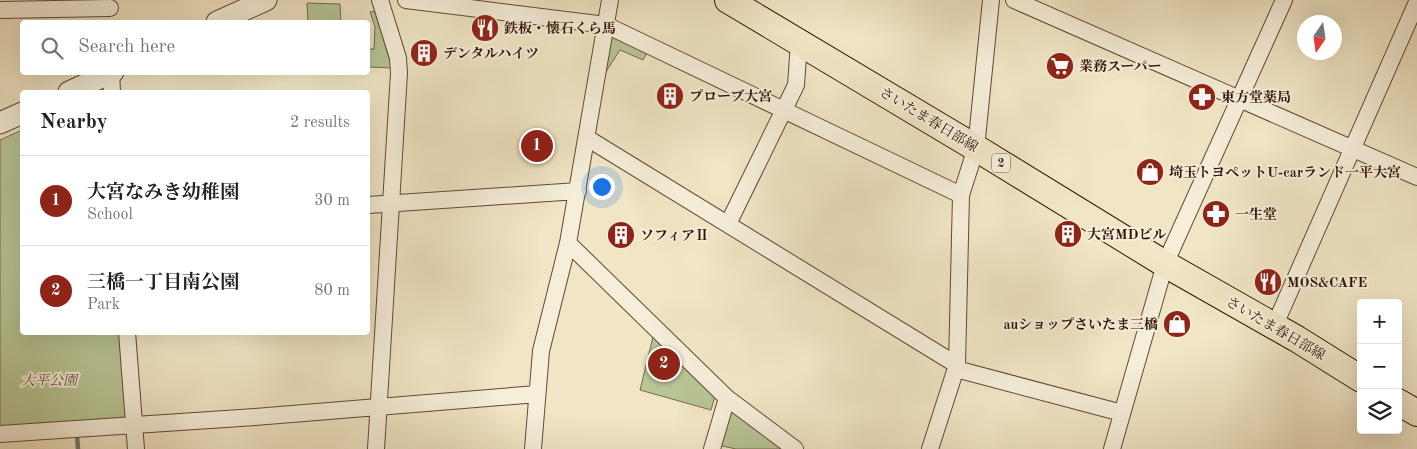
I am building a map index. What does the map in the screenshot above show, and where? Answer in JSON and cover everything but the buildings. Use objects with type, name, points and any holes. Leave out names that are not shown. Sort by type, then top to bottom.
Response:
[{"type":"main road","name":"さいたま春日部線","points":[[728,0],[976,148],[1165,264],[1357,377]]},
{"type":"main road","points":[[1402,404],[1417,413]]},
{"type":"street","points":[[221,20],[266,0]]},
{"type":"street","points":[[376,449],[399,73],[398,58],[380,0]]},
{"type":"street","points":[[406,0],[606,24],[961,195]]},
{"type":"street","points":[[533,449],[541,351],[568,243],[610,0]]},
{"type":"street","points":[[930,449],[957,367],[961,195],[976,148],[991,0]]},
{"type":"street","points":[[1014,0],[1417,177]]},
{"type":"street","points":[[1112,449],[1165,264],[1284,0]]},
{"type":"street","points":[[1274,327],[1417,2]]},
{"type":"street","points":[[0,10],[110,10]]},
{"type":"street","points":[[728,224],[796,86],[798,42]]},
{"type":"street","points":[[74,90],[111,78]]},
{"type":"street","points":[[0,123],[20,114]]},
{"type":"street","points":[[587,138],[957,367],[1122,413]]},
{"type":"street","points":[[370,205],[578,191]]},
{"type":"street","points":[[568,243],[727,398],[795,449]]},
{"type":"street","points":[[127,335],[136,449]]},
{"type":"street","points":[[3,439],[134,425],[537,394]]},
{"type":"street","points":[[712,449],[727,398]]},
{"type":"green space","points":[[307,3],[340,4],[341,20],[308,20]]},
{"type":"green space","points":[[376,11],[392,68],[370,67],[370,49],[374,49],[375,27],[370,12]]},
{"type":"green space","points":[[610,31],[649,49],[643,60],[620,50],[600,81]]},
{"type":"green space","name":"大平公園","points":[[20,131],[20,335],[121,335],[128,422],[0,430],[0,140]]},
{"type":"green space","points":[[653,337],[715,396],[711,410],[640,390]]},
{"type":"green space","points":[[729,406],[788,449],[736,449],[718,445]]},
{"type":"waterway","points":[[77,435],[78,449]]},
{"type":"place","name":"鉄板・懐石くら馬","points":[[485,28]]},
{"type":"place","name":"デンタルハイツ","points":[[424,53]]},
{"type":"place","name":"業務スーパー","points":[[1060,66]]},
{"type":"place","name":"プローブ大宮","points":[[670,96]]},
{"type":"place","name":"東方堂薬局","points":[[1202,97]]},
{"type":"place","name":"大宮なみき幼稚園","points":[[537,146]]},
{"type":"place","name":"埼玉トヨペットU-carランド一平大宮","points":[[1150,172]]},
{"type":"place","name":"一生堂","points":[[1216,214]]},
{"type":"place","name":"大宮MDビル","points":[[1068,234]]},
{"type":"place","name":"ソフィアⅡ","points":[[621,235]]},
{"type":"place","name":"MOS&CAFE","points":[[1268,282]]},
{"type":"place","name":"auショップさいたま三橋","points":[[1177,324]]},
{"type":"place","name":"三橋一丁目南公園","points":[[664,364]]}]
